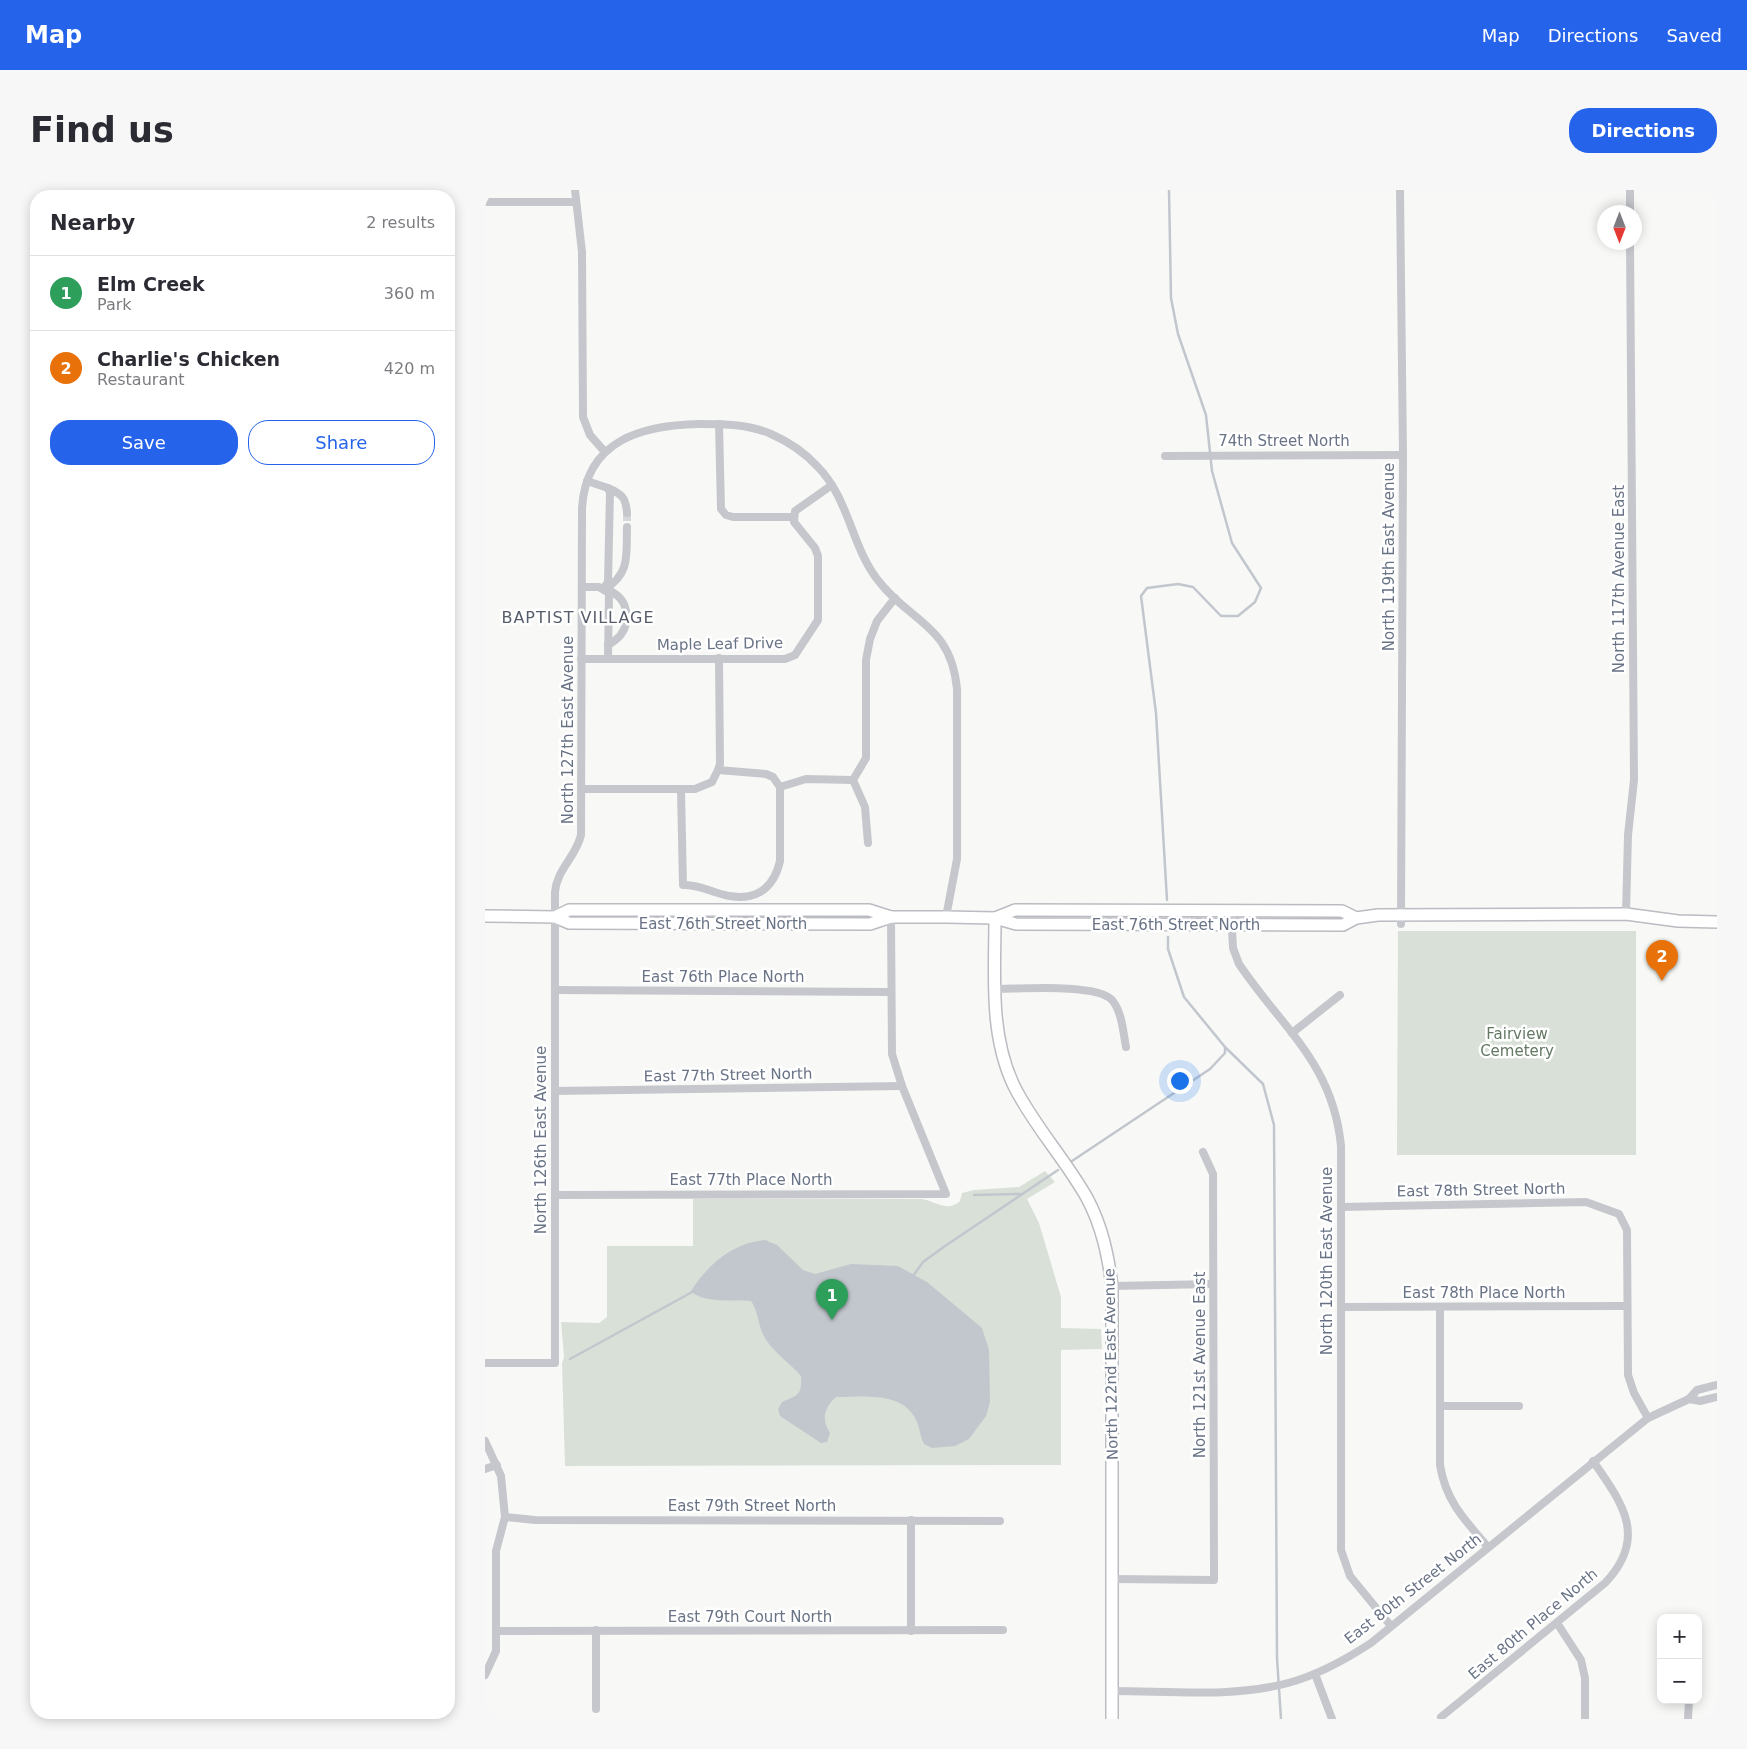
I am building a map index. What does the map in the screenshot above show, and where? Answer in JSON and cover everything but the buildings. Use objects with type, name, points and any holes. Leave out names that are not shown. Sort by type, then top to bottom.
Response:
[{"type":"main road","name":"East 76th Street North","points":[[485,916],[555,916],[569,910],[869,910],[891,917],[995,918],[1016,924],[1231,925],[1343,925],[1356,918]]},
{"type":"main road","name":"East 76th Street North","points":[[995,918],[1015,910],[1342,911],[1356,918],[1401,919],[1626,914],[1678,921],[1717,922]]},
{"type":"main road","name":"North 122nd East Avenue","points":[[995,918],[997,1025],[1006,1066],[1025,1105],[1086,1198],[1105,1242],[1112,1286],[1112,1719]]},
{"type":"street","points":[[575,190],[582,252],[581,406],[585,426],[605,452],[636,433],[687,425],[719,424],[755,428],[782,440],[818,466],[832,484],[849,517],[868,565],[895,598],[941,638],[951,658],[956,678],[957,859],[946,917]]},
{"type":"street","name":"North 119th East Avenue","points":[[1400,190],[1403,455],[1401,919]]},
{"type":"street","points":[[1630,190],[1630,205]]},
{"type":"street","points":[[485,202],[576,202]]},
{"type":"street","name":"North 117th Avenue East","points":[[1626,914],[1628,835],[1634,780],[1630,250]]},
{"type":"street","points":[[719,424],[721,509],[726,515],[733,517],[794,517],[795,512],[832,484]]},
{"type":"street","name":"North 127th East Avenue","points":[[555,916],[555,884],[563,867],[579,845],[581,835],[582,508],[587,480],[605,452]]},
{"type":"street","name":"74th Street North","points":[[1165,456],[1403,455]]},
{"type":"street","points":[[587,480],[623,496],[626,502],[627,513]]},
{"type":"street","points":[[605,588],[608,582],[610,493],[608,488]]},
{"type":"street","name":"Maple Leaf Drive","points":[[581,659],[789,658],[795,655],[818,620],[818,556],[815,548],[794,522],[794,517]]},
{"type":"street","points":[[605,588],[616,582],[625,568],[627,527]]},
{"type":"street","points":[[582,587],[605,588],[618,595],[626,611]]},
{"type":"street","points":[[605,588],[609,593],[608,659]]},
{"type":"street","points":[[853,780],[865,758],[866,660],[869,639],[877,621],[895,598]]},
{"type":"street","points":[[608,646],[625,629],[626,622]]},
{"type":"street","points":[[582,789],[681,790],[703,787],[712,782],[720,764],[719,658]]},
{"type":"street","points":[[681,790],[683,884],[700,885],[720,894],[747,896],[759,894],[772,883],[780,861],[780,787],[773,777],[766,774],[718,770]]},
{"type":"street","points":[[780,787],[806,779],[853,780]]},
{"type":"street","points":[[853,780],[865,807],[868,843]]},
{"type":"street","name":"North 120th East Avenue","points":[[1231,911],[1233,948],[1239,964],[1321,1074],[1336,1115],[1341,1146],[1341,1550],[1350,1576],[1391,1626]]},
{"type":"street","name":"North 126th East Avenue","points":[[485,1363],[555,1363],[555,916]]},
{"type":"street","points":[[891,917],[892,1054],[902,1086]]},
{"type":"street","points":[[995,989],[1085,989],[1106,995],[1120,1013],[1127,1047]]},
{"type":"street","name":"East 76th Place North","points":[[555,990],[891,992]]},
{"type":"street","points":[[1292,1033],[1340,995]]},
{"type":"street","name":"East 77th Street North","points":[[555,1091],[902,1086]]},
{"type":"street","name":"East 77th Place North","points":[[555,1195],[946,1194],[902,1086]]},
{"type":"street","name":"North 121st Avenue East","points":[[1112,1579],[1214,1580],[1213,1174],[1203,1152]]},
{"type":"street","name":"East 78th Street North","points":[[1341,1207],[1586,1202],[1619,1214],[1627,1230],[1627,1306]]},
{"type":"street","points":[[1112,1286],[1213,1284]]},
{"type":"street","points":[[1627,1306],[1628,1375],[1634,1393],[1648,1418]]},
{"type":"street","name":"East 78th Place North","points":[[1341,1307],[1627,1306]]},
{"type":"street","points":[[1440,1307],[1440,1465],[1445,1489],[1454,1506],[1488,1548]]},
{"type":"street","name":"East 80th Street North","points":[[1112,1691],[1232,1691],[1288,1683],[1315,1674],[1351,1656],[1391,1626],[1648,1418],[1689,1399],[1697,1390],[1717,1385]]},
{"type":"street","name":"East 80th Street North","points":[[1689,1399],[1700,1401],[1717,1397]]},
{"type":"street","points":[[1441,1406],[1519,1406]]},
{"type":"street","points":[[485,1441],[497,1465],[503,1488],[505,1517],[496,1551],[496,1652],[485,1676]]},
{"type":"street","name":"East 80th Place North","points":[[1441,1718],[1605,1584],[1623,1562],[1626,1552],[1627,1522],[1621,1504],[1593,1461]]},
{"type":"street","points":[[485,1469],[497,1465]]},
{"type":"street","name":"East 79th Street North","points":[[505,1517],[535,1520],[1000,1521]]},
{"type":"street","points":[[911,1520],[911,1631]]},
{"type":"street","points":[[1557,1623],[1581,1660],[1585,1678],[1585,1719]]},
{"type":"street","points":[[596,1630],[596,1709]]},
{"type":"street","name":"East 79th Court North","points":[[497,1631],[1003,1630]]},
{"type":"street","points":[[1315,1674],[1332,1719]]},
{"type":"street","points":[[1689,1704],[1689,1719]]},
{"type":"green space","name":"Fairview Cemetery","points":[[1398,931],[1636,931],[1636,1155],[1397,1155]]},
{"type":"green space","points":[[1045,1171],[1055,1182],[1027,1199],[1039,1223],[1061,1297],[1061,1328],[1101,1329],[1102,1349],[1061,1350],[1061,1465],[565,1466],[562,1363],[564,1357],[561,1322],[599,1323],[607,1317],[607,1246],[693,1246],[693,1199],[922,1199],[951,1206],[960,1201],[962,1193],[974,1190],[1019,1187]]},
{"type":"shaded area","points":[[765,1240],[777,1245],[803,1270],[815,1274],[851,1264],[898,1266],[927,1282],[982,1328],[989,1350],[990,1402],[986,1416],[969,1439],[955,1446],[932,1448],[924,1444],[917,1421],[909,1409],[891,1399],[880,1397],[836,1397],[829,1405],[825,1414],[825,1423],[830,1433],[827,1442],[821,1443],[780,1416],[778,1409],[782,1402],[795,1396],[800,1391],[801,1376],[765,1338],[751,1301],[710,1299],[696,1295],[691,1291],[705,1272],[722,1256],[742,1245]]},
{"type":"waterway","points":[[1167,900],[1156,713],[1141,596],[1147,588],[1178,584],[1193,587],[1221,616],[1238,616],[1255,602],[1261,588],[1232,543],[1212,471],[1206,415],[1178,334],[1171,298],[1169,190]]},
{"type":"waterway","points":[[1168,937],[1168,949],[1184,997],[1225,1047],[1263,1084],[1274,1125],[1277,1658],[1281,1719]]},
{"type":"waterway","points":[[1072,1161],[1210,1069],[1225,1053],[1225,1047]]},
{"type":"waterway","points":[[913,1276],[923,1262],[1058,1170]]},
{"type":"waterway","points":[[974,1195],[1020,1194]]},
{"type":"waterway","points":[[570,1359],[694,1291]]},
{"type":"tunnel","points":[[627,513],[627,527]]},
{"type":"place","name":"Charlie's Chicken","points":[[1662,981]]},
{"type":"place","name":"Elm Creek","points":[[832,1320]]},
{"type":"district","name":"BAPTIST VILLAGE","points":[[578,617]]}]
